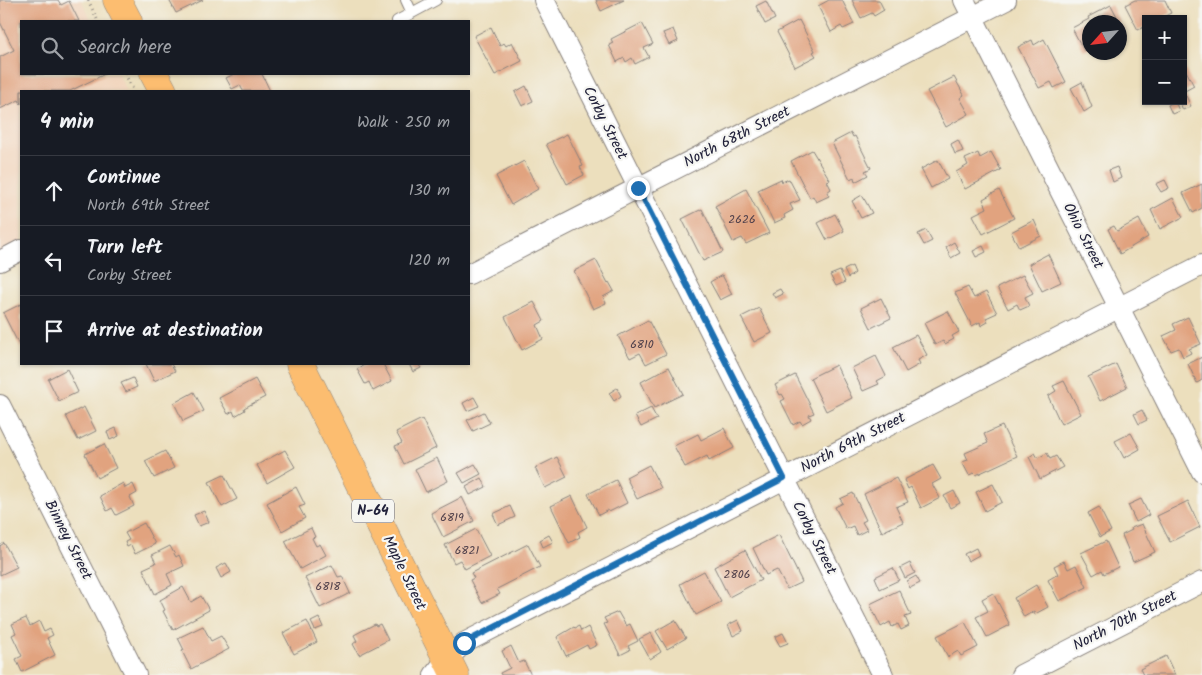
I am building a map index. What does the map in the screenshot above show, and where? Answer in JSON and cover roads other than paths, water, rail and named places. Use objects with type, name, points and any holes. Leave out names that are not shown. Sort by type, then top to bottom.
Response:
[{"type":"main road","points":[[117,0],[127,20]]},
{"type":"main road","points":[[155,75],[162,90]]},
{"type":"main road","name":"Maple Street","points":[[300,365],[445,670]]},
{"type":"street","name":"Corby Street","points":[[544,0],[883,675]]},
{"type":"street","name":"North 68th Street","points":[[470,273],[638,188],[968,9],[1006,0]]},
{"type":"street","name":"Ohio Street","points":[[968,9],[1202,472]]},
{"type":"street","points":[[0,261],[20,251]]},
{"type":"street","name":"North 69th Street","points":[[445,670],[464,643],[1202,265]]},
{"type":"street","name":"Binney Street","points":[[0,405],[136,675]]},
{"type":"street","name":"North 70th Street","points":[[1021,675],[1202,582]]},
{"type":"lane","points":[[406,0],[412,13]]},
{"type":"lane","points":[[399,20],[436,0]]}]
